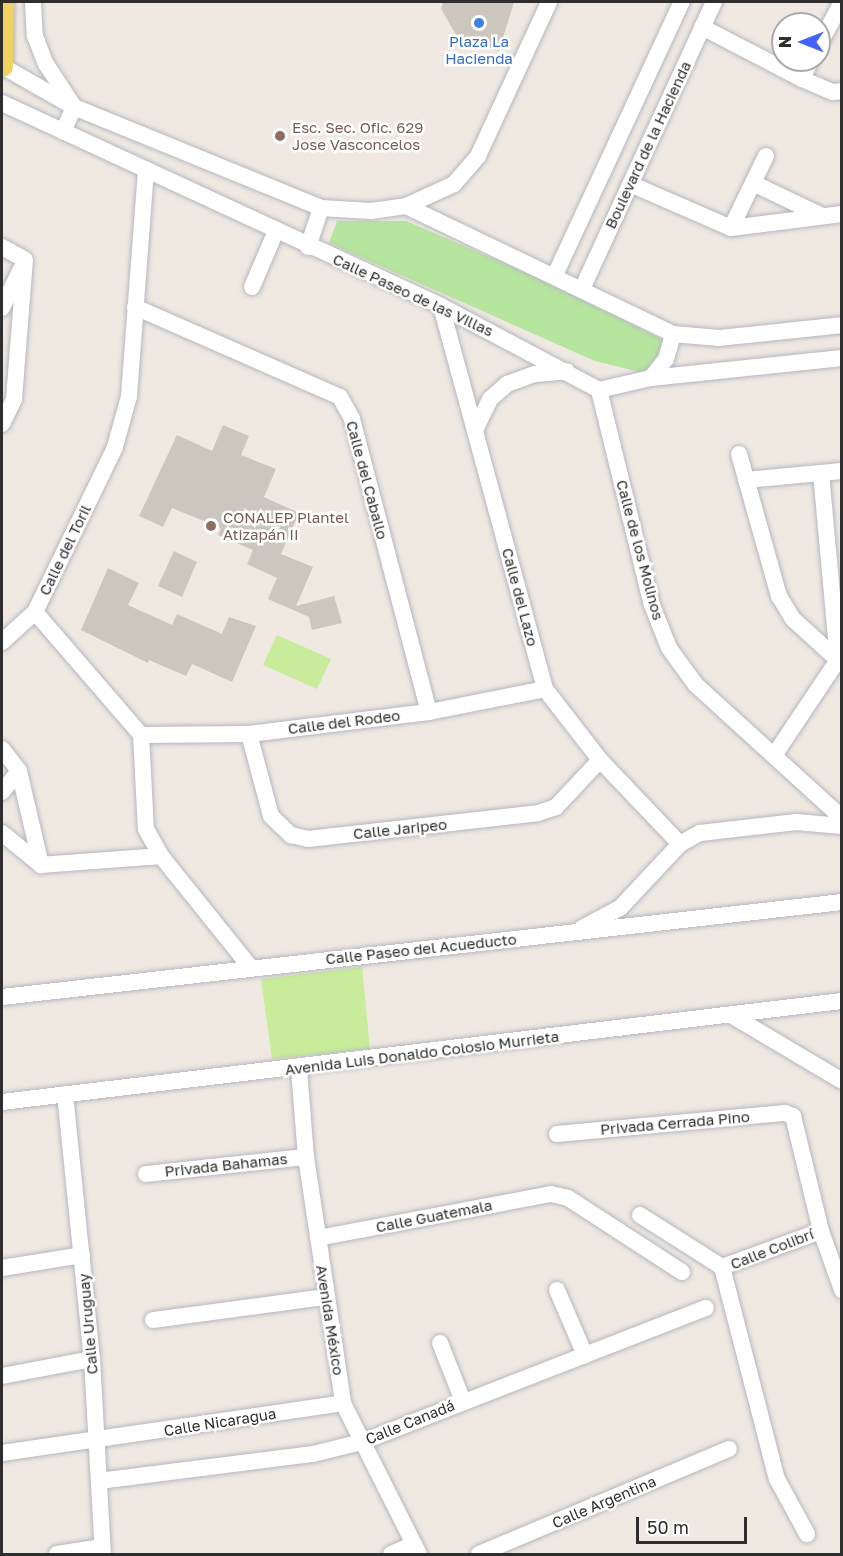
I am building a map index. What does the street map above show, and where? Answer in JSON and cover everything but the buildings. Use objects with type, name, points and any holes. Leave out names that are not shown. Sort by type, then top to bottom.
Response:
[{"type":"main road","points":[[2,66],[3,2]]},
{"type":"street","points":[[33,2],[35,36],[46,64],[74,107]]},
{"type":"street","points":[[2,66],[74,107],[321,208],[371,211],[406,206],[454,184],[478,156],[549,2]]},
{"type":"street","name":"Boulevard de la Hacienda","points":[[555,275],[682,2]]},
{"type":"street","name":"Boulevard de la Hacienda","points":[[582,289],[630,184],[708,29],[714,2]]},
{"type":"street","points":[[831,23],[842,2]]},
{"type":"street","points":[[708,29],[802,79],[833,92],[842,92]]},
{"type":"street","points":[[802,79],[806,72]]},
{"type":"street","name":"Calle Paseo de las Villas","points":[[2,103],[308,247],[441,306],[569,371],[599,390]]},
{"type":"street","points":[[63,132],[74,107]]},
{"type":"street","points":[[731,228],[766,156]]},
{"type":"street","name":"Calle del Toril","points":[[141,735],[35,612],[115,447],[129,396],[146,170]]},
{"type":"street","points":[[753,183],[822,216]]},
{"type":"street","points":[[630,184],[731,228],[842,214]]},
{"type":"street","points":[[406,206],[555,275],[673,334],[719,338],[842,326]]},
{"type":"street","points":[[308,247],[321,208]]},
{"type":"street","points":[[252,287],[276,231]]},
{"type":"street","points":[[2,247],[25,260]]},
{"type":"street","points":[[2,308],[25,260]]},
{"type":"street","points":[[2,419],[14,399],[25,260]]},
{"type":"street","name":"Calle del Lazo","points":[[441,306],[545,689],[600,760],[680,844]]},
{"type":"street","name":"Calle del Caballo","points":[[135,307],[340,398],[352,419],[429,712]]},
{"type":"street","points":[[651,378],[666,359],[673,334]]},
{"type":"street","points":[[599,390],[651,378],[842,358]]},
{"type":"street","points":[[476,430],[490,399],[507,384],[535,374],[569,371]]},
{"type":"street","name":"Calle de los Molinos","points":[[599,390],[652,605],[669,648],[696,685],[775,754],[842,818]]},
{"type":"street","points":[[739,454],[779,596],[793,619],[838,660]]},
{"type":"street","points":[[746,480],[842,471]]},
{"type":"street","points":[[775,754],[838,660],[821,474]]},
{"type":"street","points":[[2,642],[35,612]]},
{"type":"street","name":"Calle del Rodeo","points":[[141,735],[249,734],[429,712],[545,689]]},
{"type":"street","name":"Calle Jaripeo","points":[[249,734],[271,816],[291,835],[308,839],[538,813],[556,807],[600,760]]},
{"type":"street","points":[[141,735],[142,814],[146,829],[161,856],[251,968]]},
{"type":"street","points":[[2,749],[19,771],[41,865]]},
{"type":"street","points":[[2,792],[19,771]]},
{"type":"street","points":[[572,933],[620,908],[680,844],[700,833],[735,826],[796,822],[842,826]]},
{"type":"street","points":[[2,833],[41,865],[161,856]]},
{"type":"street","name":"Calle Paseo del Acueducto","points":[[2,997],[842,902]]},
{"type":"street","name":"Avenida Luis Donaldo Colosio Murrieta","points":[[2,1102],[299,1069],[842,1001]]},
{"type":"street","points":[[731,1015],[788,1046],[840,1079]]},
{"type":"street","name":"Avenida México","points":[[299,1069],[306,1157],[325,1297],[343,1403],[416,1549]]},
{"type":"street","name":"Calle Uruguay","points":[[64,1094],[92,1359],[102,1551]]},
{"type":"street","name":"Privada Cerrada Pino","points":[[556,1134],[785,1113],[793,1116],[821,1230]]},
{"type":"street","name":"Privada Bahamas","points":[[146,1173],[306,1157]]},
{"type":"street","name":"Calle Guatemala","points":[[318,1238],[551,1194],[568,1198],[682,1272]]},
{"type":"street","points":[[640,1215],[722,1268],[777,1479],[807,1533]]},
{"type":"street","points":[[821,1230],[842,1290]]},
{"type":"street","name":"Calle Colibrí","points":[[722,1268],[821,1230]]},
{"type":"street","points":[[2,1268],[82,1255]]},
{"type":"street","points":[[557,1290],[585,1355]]},
{"type":"street","points":[[153,1320],[325,1297]]},
{"type":"street","name":"Calle Canadá","points":[[99,1481],[312,1454],[362,1442],[706,1308]]},
{"type":"street","points":[[440,1343],[463,1401]]},
{"type":"street","points":[[2,1376],[92,1359]]},
{"type":"street","name":"Calle Nicaragua","points":[[2,1453],[343,1403]]},
{"type":"street","name":"Calle Argentina","points":[[479,1554],[729,1449]]},
{"type":"street","points":[[391,1554],[416,1549]]},
{"type":"street","points":[[57,1554],[102,1551]]},
{"type":"green space","points":[[337,221],[406,221],[536,277],[664,340],[655,366],[640,372],[595,361],[329,243]]},
{"type":"green space","points":[[277,635],[331,659],[317,689],[263,665]]},
{"type":"green space","points":[[362,967],[370,1049],[272,1059],[261,979]]},
{"type":"place","name":"Plaza La Hacienda","points":[[479,23]]},
{"type":"place","name":"Esc. Sec. Ofic. 629 Jose Vasconcelos","points":[[280,136]]},
{"type":"place","name":"CONALEP Plantel Atizapán II","points":[[211,526]]}]
